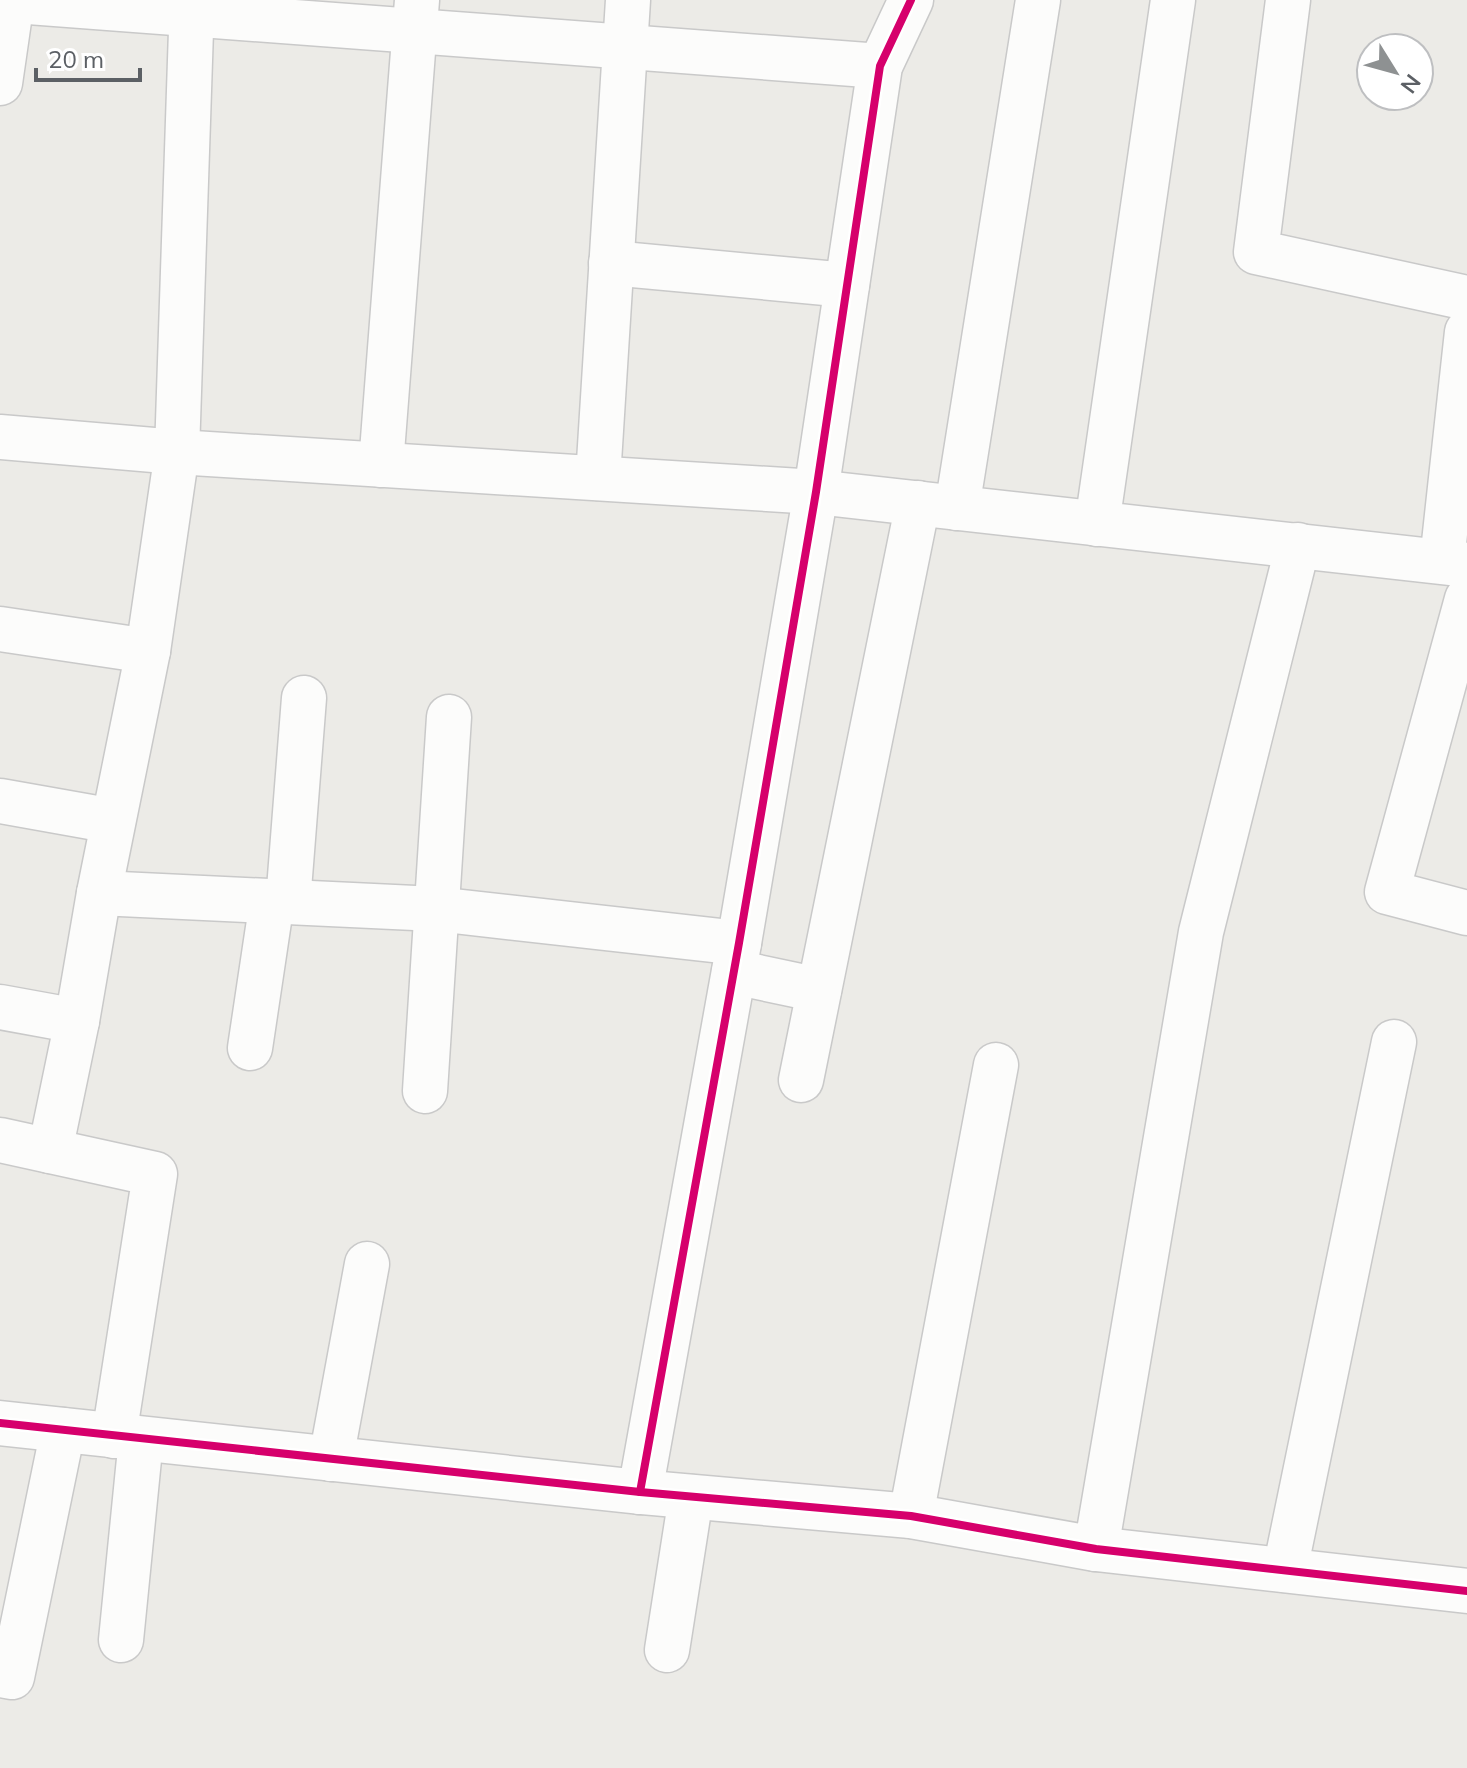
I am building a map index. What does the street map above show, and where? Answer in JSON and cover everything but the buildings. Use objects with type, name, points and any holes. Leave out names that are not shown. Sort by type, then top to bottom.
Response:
[{"type":"street","points":[[2,0],[416,16],[625,47],[880,66]]},
{"type":"street","points":[[0,83],[12,0]]},
{"type":"street","points":[[598,478],[628,0]]},
{"type":"street","points":[[640,1492],[737,957],[816,492],[880,66],[911,0]]},
{"type":"street","points":[[801,1080],[819,990],[938,506],[1038,0]]},
{"type":"street","points":[[1097,524],[1173,0]]},
{"type":"street","points":[[1288,0],[1256,252],[1467,298]]},
{"type":"street","points":[[50,1151],[148,651],[177,452],[192,7]]},
{"type":"street","points":[[381,465],[416,16]]},
{"type":"street","points":[[611,263],[847,285]]},
{"type":"street","points":[[0,437],[177,452],[816,492],[1455,563],[1467,332]]},
{"type":"street","points":[[1096,1549],[1201,932],[1298,545]]},
{"type":"street","points":[[1467,599],[1387,892],[1467,913]]},
{"type":"street","points":[[0,629],[148,651]]},
{"type":"street","points":[[250,1048],[280,902],[304,698]]},
{"type":"street","points":[[425,1091],[449,717]]},
{"type":"street","points":[[0,801],[113,821]]},
{"type":"street","points":[[99,893],[436,909],[737,957],[819,990]]},
{"type":"street","points":[[0,1007],[77,1021]]},
{"type":"street","points":[[1285,1570],[1394,1042]]},
{"type":"street","points":[[911,1516],[996,1065]]},
{"type":"street","points":[[0,1140],[155,1174],[128,1438],[121,1640]]},
{"type":"street","points":[[331,1459],[367,1264]]},
{"type":"street","points":[[0,1423],[640,1492],[911,1516],[1096,1549],[1467,1591]]},
{"type":"street","points":[[0,1675],[12,1677],[63,1430]]},
{"type":"street","points":[[667,1650],[691,1497]]},
{"type":"cycle path","points":[[640,1492],[816,492],[880,66],[911,0]]},
{"type":"cycle path","points":[[0,1423],[640,1492],[911,1516],[1096,1549],[1467,1591]]}]
